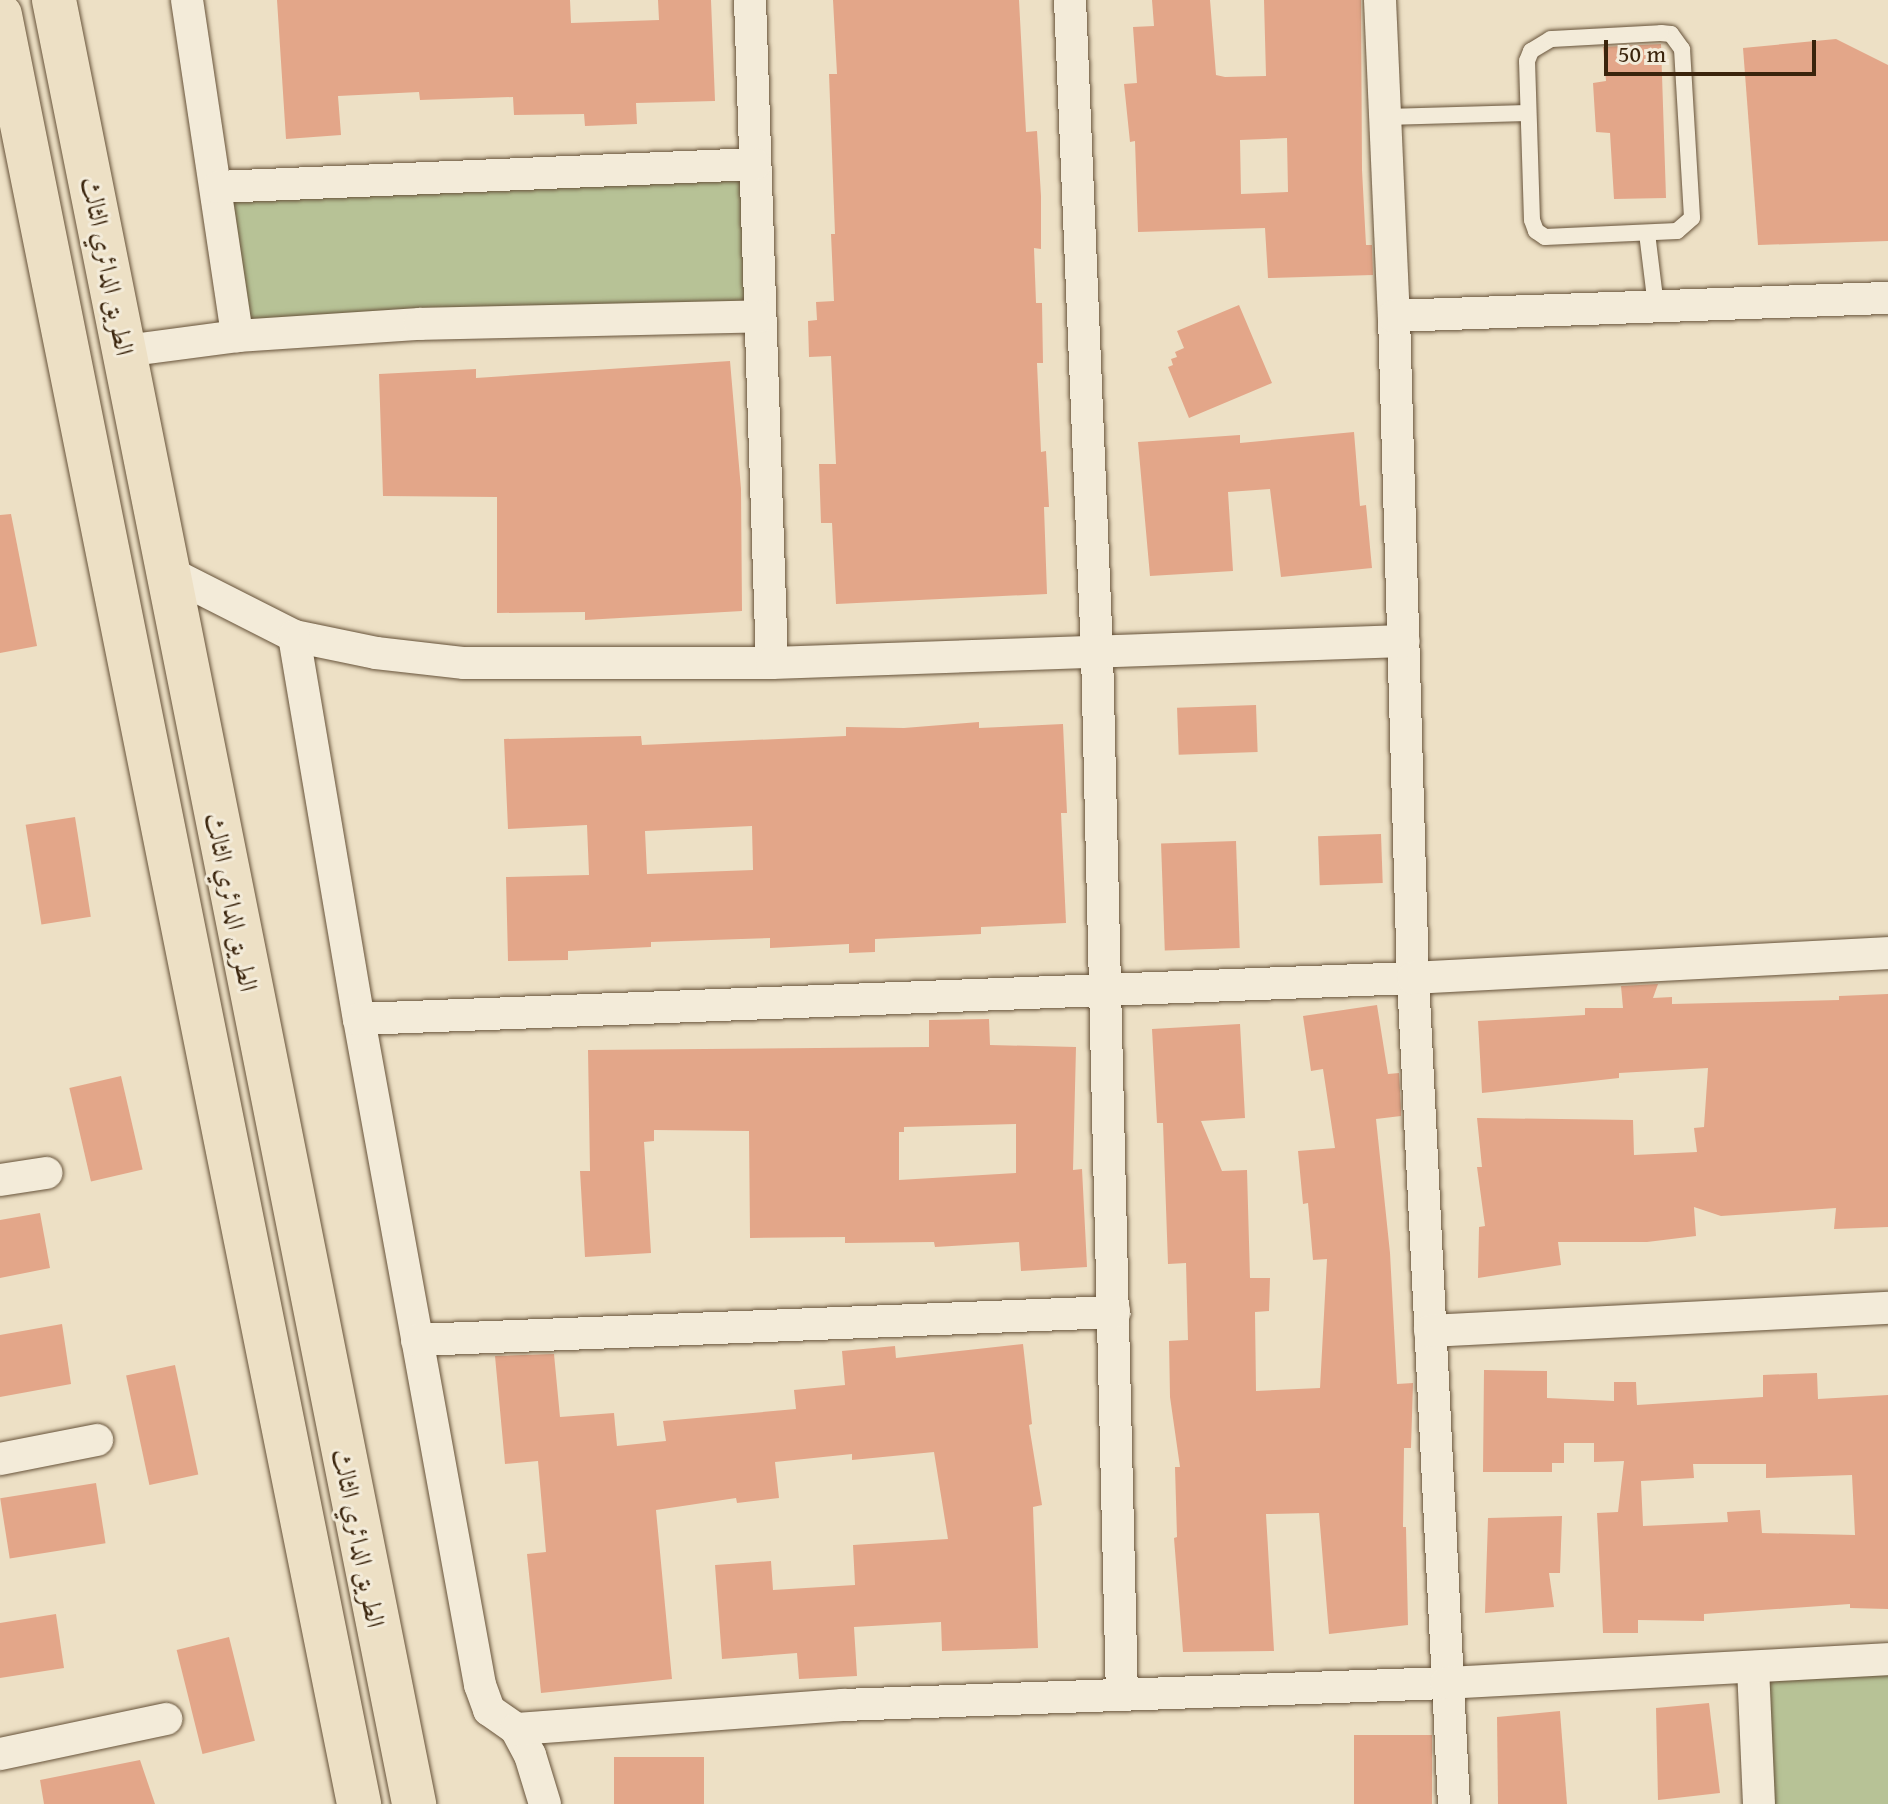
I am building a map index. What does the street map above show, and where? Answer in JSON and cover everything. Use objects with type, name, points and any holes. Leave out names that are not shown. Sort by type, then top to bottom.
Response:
[{"type":"highway","name":"الطريق الدائري الثالث","points":[[54,0],[170,573],[231,900],[414,1804]]},
{"type":"highway","name":"الطريق الدائري الثالث","points":[[0,15],[359,1804]]},
{"type":"street","points":[[187,0],[218,187],[237,336]]},
{"type":"street","points":[[750,0],[772,663]]},
{"type":"street","points":[[1070,0],[1097,652],[1122,1695]]},
{"type":"street","points":[[1380,0],[1394,316],[1413,978],[1454,1804]]},
{"type":"street","points":[[218,187],[755,164]]},
{"type":"street","points":[[1394,316],[1888,298]]},
{"type":"street","points":[[125,351],[237,336],[420,324],[760,316]]},
{"type":"street","points":[[170,573],[294,636],[376,653],[464,663],[772,663],[1404,641]]},
{"type":"street","points":[[294,636],[359,1019],[480,1685],[489,1710],[516,1729],[530,1755],[545,1804]]},
{"type":"street","points":[[359,1019],[1107,987],[1413,978],[1888,953]]},
{"type":"street","points":[[0,1180],[46,1173]]},
{"type":"street","points":[[1430,1331],[1888,1308]]},
{"type":"street","points":[[417,1340],[1114,1312]]},
{"type":"street","points":[[0,1459],[97,1440]]},
{"type":"street","points":[[516,1729],[843,1705],[1446,1683],[1888,1659]]},
{"type":"street","points":[[1753,1667],[1759,1804]]},
{"type":"street","points":[[0,1754],[166,1719]]},
{"type":"lane","points":[[1661,33],[1671,34],[1679,41],[1694,210],[1686,225],[1677,231],[1647,233],[1554,239],[1536,231],[1532,220],[1527,61],[1539,43],[1551,39],[1661,33]]},
{"type":"lane","points":[[1385,117],[1528,113]]},
{"type":"lane","points":[[1647,233],[1656,306]]},
{"type":"green space","points":[[761,164],[766,315],[226,334],[220,183]]},
{"type":"green space","points":[[1753,1661],[1888,1661],[1888,1804],[1753,1804]]},
{"type":"building","points":[[277,0],[570,0],[571,23],[659,20],[658,0],[711,0],[715,101],[636,103],[637,124],[585,126],[584,114],[514,115],[513,97],[420,100],[419,92],[338,96],[341,135],[286,139]]},
{"type":"building","points":[[833,0],[1019,0],[1026,132],[1037,131],[1041,196],[1041,249],[1034,248],[1036,303],[1042,303],[1043,363],[1037,363],[1041,452],[1046,451],[1049,507],[1044,507],[1047,594],[836,604],[832,523],[821,523],[819,464],[836,464],[831,356],[809,357],[808,321],[817,320],[816,302],[834,301],[831,234],[835,234],[829,74],[837,74]]},
{"type":"building","points":[[1152,0],[1210,0],[1216,75],[1266,76],[1264,0],[1361,0],[1362,170],[1366,245],[1372,245],[1373,275],[1268,278],[1265,228],[1138,232],[1135,141],[1130,142],[1124,84],[1137,83],[1133,27],[1154,26]],"holes":[[[1287,138],[1288,192],[1241,194],[1240,140]]]},
{"type":"building","points":[[1836,39],[1888,65],[1888,241],[1758,245],[1743,48]]},
{"type":"building","points":[[1661,44],[1666,198],[1614,199],[1610,133],[1596,132],[1593,83],[1606,81],[1603,47]]},
{"type":"building","points":[[1239,305],[1272,383],[1189,418],[1168,367],[1173,365],[1171,359],[1177,357],[1175,352],[1184,348],[1177,331]]},
{"type":"building","points":[[730,361],[741,489],[742,611],[585,620],[585,612],[497,613],[497,497],[383,496],[379,374],[476,369],[476,378]]},
{"type":"building","points":[[1354,432],[1360,506],[1366,505],[1372,568],[1281,577],[1270,489],[1228,492],[1233,571],[1150,576],[1138,442],[1240,435],[1240,443]]},
{"type":"building","points":[[11,514],[37,646],[0,653],[0,515]]},
{"type":"building","points":[[1256,705],[1258,752],[1179,755],[1177,708]]},
{"type":"building","points":[[979,722],[979,728],[1063,724],[1067,813],[1061,813],[1066,923],[981,927],[981,934],[875,939],[875,952],[849,953],[849,944],[770,948],[770,938],[651,942],[651,947],[568,951],[568,960],[508,961],[506,877],[589,875],[587,825],[508,829],[504,739],[641,736],[642,745],[846,736],[846,727],[904,728]],"holes":[[[752,826],[753,870],[647,874],[645,831]]]},
{"type":"building","points":[[75,817],[91,917],[41,925],[26,825]]},
{"type":"building","points":[[1381,834],[1383,883],[1320,885],[1318,836]]},
{"type":"building","points":[[1236,841],[1240,948],[1165,951],[1161,844]]},
{"type":"building","points":[[1658,984],[1653,998],[1672,997],[1672,1004],[1839,1000],[1839,996],[1888,994],[1888,1227],[1834,1229],[1836,1208],[1721,1216],[1694,1207],[1696,1236],[1647,1242],[1558,1242],[1561,1265],[1478,1278],[1479,1227],[1485,1226],[1477,1167],[1482,1167],[1477,1118],[1633,1120],[1634,1155],[1697,1152],[1694,1128],[1704,1127],[1708,1068],[1619,1073],[1619,1078],[1482,1093],[1478,1021],[1585,1015],[1585,1008],[1623,1008],[1621,986]]},
{"type":"building","points":[[1377,1005],[1388,1074],[1399,1073],[1401,1110],[1401,1116],[1376,1119],[1390,1253],[1397,1384],[1413,1383],[1411,1448],[1404,1448],[1403,1527],[1406,1527],[1408,1625],[1329,1634],[1319,1513],[1266,1514],[1274,1651],[1183,1652],[1174,1538],[1177,1537],[1175,1467],[1180,1467],[1170,1397],[1169,1341],[1188,1340],[1186,1263],[1168,1264],[1163,1123],[1157,1123],[1152,1029],[1240,1024],[1245,1118],[1201,1121],[1222,1171],[1247,1170],[1250,1278],[1270,1278],[1269,1311],[1255,1312],[1256,1391],[1320,1388],[1327,1259],[1313,1260],[1308,1203],[1303,1204],[1298,1151],[1335,1148],[1323,1069],[1311,1071],[1303,1016]]},
{"type":"building","points":[[989,1019],[990,1045],[1076,1047],[1073,1170],[1082,1169],[1087,1267],[1021,1271],[1019,1242],[935,1247],[934,1242],[845,1243],[845,1237],[750,1238],[749,1131],[654,1130],[654,1141],[644,1142],[651,1253],[585,1257],[580,1171],[590,1171],[588,1050],[929,1047],[929,1020]],"holes":[[[1016,1124],[1016,1173],[899,1180],[899,1132],[904,1132],[904,1127]]]},
{"type":"building","points":[[121,1076],[143,1170],[91,1181],[69,1088]]},
{"type":"building","points":[[40,1213],[50,1268],[0,1278],[0,1220]]},
{"type":"building","points":[[62,1324],[71,1384],[0,1397],[0,1335]]},
{"type":"building","points":[[1023,1344],[1032,1424],[1029,1425],[1042,1505],[1033,1507],[1038,1648],[942,1651],[941,1622],[854,1627],[857,1676],[799,1679],[797,1653],[722,1659],[715,1565],[771,1561],[773,1590],[855,1585],[853,1545],[948,1539],[934,1452],[852,1460],[852,1454],[775,1462],[779,1498],[737,1503],[736,1498],[656,1510],[672,1679],[541,1693],[527,1554],[546,1552],[538,1461],[505,1464],[495,1356],[554,1354],[560,1417],[614,1413],[617,1446],[666,1441],[663,1421],[796,1409],[794,1390],[845,1385],[842,1351],[895,1346],[896,1358]]},
{"type":"building","points":[[175,1365],[198,1475],[149,1485],[126,1375]]},
{"type":"building","points":[[1484,1370],[1547,1371],[1547,1398],[1614,1401],[1614,1382],[1636,1382],[1637,1405],[1763,1397],[1763,1375],[1817,1373],[1818,1399],[1888,1395],[1888,1609],[1850,1608],[1850,1604],[1704,1614],[1704,1621],[1638,1620],[1638,1633],[1603,1633],[1597,1513],[1618,1512],[1624,1461],[1594,1462],[1594,1443],[1564,1443],[1564,1463],[1552,1463],[1552,1472],[1483,1472]],"holes":[[[1693,1464],[1766,1464],[1766,1478],[1852,1475],[1855,1535],[1762,1533],[1760,1510],[1727,1512],[1728,1522],[1643,1526],[1641,1481],[1694,1478]]]},
{"type":"building","points":[[96,1483],[106,1543],[10,1558],[0,1498]]},
{"type":"building","points":[[1562,1516],[1560,1573],[1549,1573],[1554,1607],[1485,1613],[1488,1518]]},
{"type":"building","points":[[56,1614],[64,1668],[0,1678],[0,1623]]},
{"type":"building","points":[[229,1637],[255,1741],[202,1754],[177,1650]]},
{"type":"building","points":[[1709,1703],[1720,1793],[1658,1800],[1656,1708]]},
{"type":"building","points":[[1560,1711],[1567,1804],[1498,1804],[1497,1717]]},
{"type":"building","points":[[1354,1735],[1432,1735],[1432,1804],[1354,1804]]},
{"type":"building","points":[[614,1757],[704,1757],[704,1804],[614,1804]]},
{"type":"building","points":[[140,1760],[155,1804],[44,1804],[40,1780]]}]
